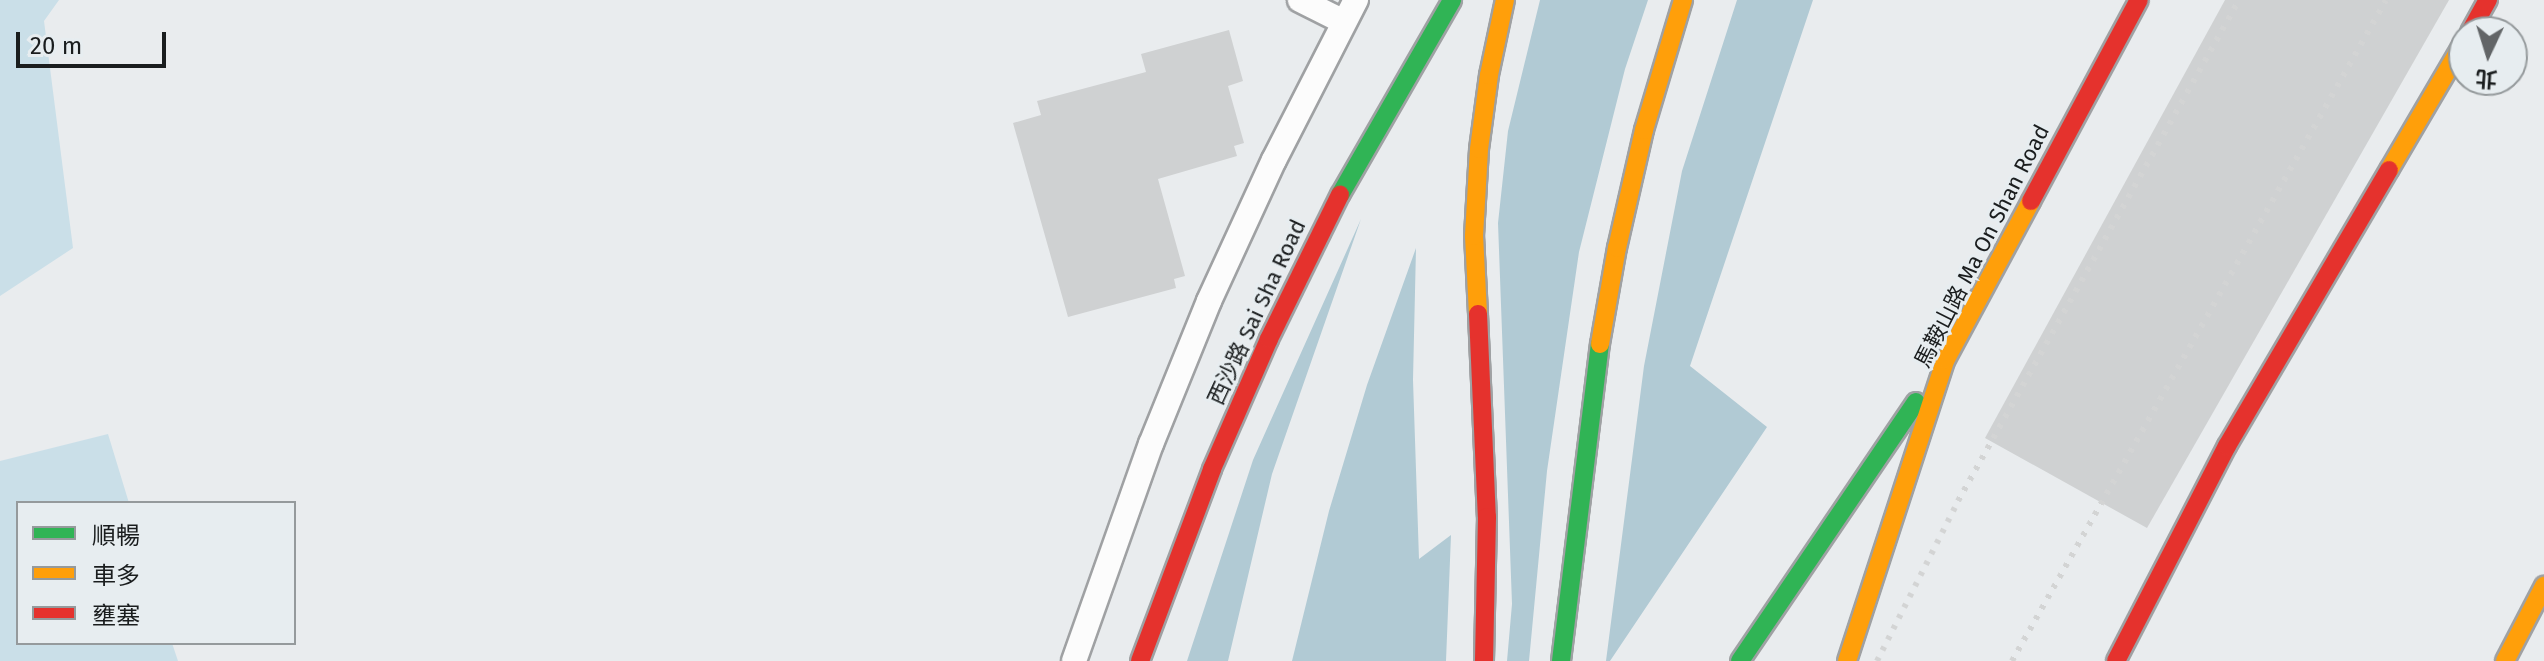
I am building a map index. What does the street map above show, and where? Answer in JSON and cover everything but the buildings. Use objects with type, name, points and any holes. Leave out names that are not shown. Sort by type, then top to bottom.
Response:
[{"type":"main road","name":"西沙路 Sai Sha Road","points":[[1140,661],[1212,469],[1276,324],[1349,177],[1452,0]]},
{"type":"main road","points":[[1484,661],[1487,517],[1474,236],[1479,149],[1489,75],[1505,0]]},
{"type":"main road","points":[[1561,661],[1595,374],[1617,248],[1648,115],[1683,0]]},
{"type":"main road","name":"馬鞍山路 Ma On Shan Road","points":[[1847,661],[1946,359],[2139,0]]},
{"type":"main road","points":[[2116,661],[2227,446],[2448,69]]},
{"type":"main road","points":[[1740,661],[1946,359]]},
{"type":"main road","points":[[2505,661],[2544,586]]},
{"type":"lane","points":[[1300,0],[1344,22]]},
{"type":"lane","points":[[1074,661],[1151,444],[1203,316],[1274,160],[1356,0]]},
{"type":"shaded area","points":[[0,0],[59,0],[44,21],[73,248],[0,296]]},
{"type":"shaded area","points":[[1540,0],[1648,0],[1625,69],[1579,252],[1547,471],[1529,661],[1507,661],[1512,604],[1498,223],[1508,131]]},
{"type":"shaded area","points":[[1737,0],[1813,0],[1690,366],[1767,427],[1610,661],[1606,661],[1644,366],[1682,171]]},
{"type":"shaded area","points":[[1361,219],[1272,474],[1228,661],[1187,661],[1253,460]]},
{"type":"shaded area","points":[[1416,248],[1413,380],[1419,559],[1451,535],[1446,661],[1292,661],[1329,511],[1367,385]]},
{"type":"shaded area","points":[[108,434],[128,501],[16,501],[16,645],[173,645],[178,661],[0,661],[0,461]]},
{"type":"railway","points":[[1877,661],[1958,501],[2239,0]]},
{"type":"railway","points":[[2012,661],[2386,0]]},
{"type":"traffic: fast","points":[[1340,195],[1452,0]]},
{"type":"traffic: fast","points":[[1561,661],[1600,344]]},
{"type":"traffic: fast","points":[[1740,661],[1916,402]]},
{"type":"traffic: slow","points":[[1478,314],[1474,236],[1479,149],[1489,75],[1505,0]]},
{"type":"traffic: slow","points":[[1600,344],[1617,248],[1644,130],[1683,0]]},
{"type":"traffic: slow","points":[[2389,170],[2448,69]]},
{"type":"traffic: slow","points":[[1847,661],[1946,359],[2031,201]]},
{"type":"traffic: slow","points":[[2505,661],[2544,586]]},
{"type":"traffic: jam","points":[[2031,201],[2139,0]]},
{"type":"traffic: jam","points":[[2479,16],[2488,0]]},
{"type":"traffic: jam","points":[[2116,661],[2227,446],[2389,170]]},
{"type":"traffic: jam","points":[[1140,661],[1212,469],[1269,339],[1340,195]]},
{"type":"traffic: jam","points":[[1478,314],[1487,517],[1484,661]]}]
